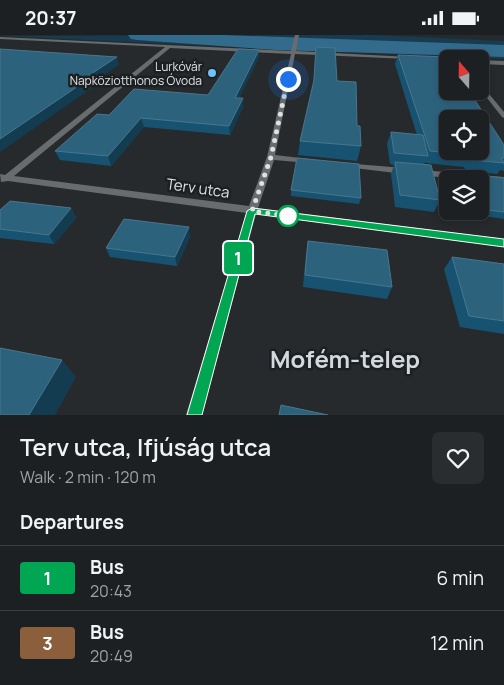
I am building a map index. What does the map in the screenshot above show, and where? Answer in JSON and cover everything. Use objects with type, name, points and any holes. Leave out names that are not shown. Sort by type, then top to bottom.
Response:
[{"type":"street","points":[[0,38],[168,47],[295,51],[419,59]]},
{"type":"street","points":[[194,415],[252,211],[271,157],[297,38]]},
{"type":"street","name":"Terv utca","points":[[2,179],[168,47]]},
{"type":"street","points":[[489,62],[504,63]]},
{"type":"street","points":[[489,97],[504,116]]},
{"type":"street","points":[[271,157],[319,162]]},
{"type":"street","points":[[339,165],[504,180]]},
{"type":"street","name":"Terv utca","points":[[2,179],[504,243]]},
{"type":"shaded area","points":[[376,35],[504,41],[504,59],[489,58],[489,50],[439,50],[439,56],[0,36]]},
{"type":"building","points":[[316,47],[335,48],[337,81],[356,82],[357,126],[360,126],[361,146],[300,141],[314,80]]},
{"type":"building","points":[[0,49],[117,57],[88,76],[93,76],[0,139]]},
{"type":"building","points":[[238,49],[259,50],[235,98],[243,98],[229,126],[141,118],[108,156],[55,151],[97,114],[109,115],[134,89],[208,95]]},
{"type":"building","points":[[398,55],[439,57],[439,100],[475,100],[481,110],[439,110],[439,152],[430,151]]},
{"type":"building","points":[[489,122],[504,145],[504,158],[501,158],[504,163],[472,160],[489,160]]},
{"type":"building","points":[[391,132],[423,135],[428,156],[394,153]]},
{"type":"building","points":[[297,158],[359,164],[361,198],[291,190]]},
{"type":"building","points":[[395,162],[431,165],[439,200],[400,195]]},
{"type":"building","points":[[489,176],[504,178],[504,212],[489,210]]},
{"type":"building","points":[[10,201],[71,208],[49,235],[0,229],[0,210]]},
{"type":"building","points":[[124,219],[189,227],[175,257],[106,248]]},
{"type":"building","points":[[308,241],[387,250],[392,287],[305,275]]},
{"type":"building","points":[[452,257],[504,264],[504,321],[469,316]]},
{"type":"building","points":[[0,348],[62,360],[29,415],[0,415]]},
{"type":"building","points":[[281,405],[328,415],[279,415]]},
{"type":"waterway","points":[[137,35],[276,44],[504,51]]},
{"type":"bus line","name":"1","points":[[194,415],[252,211],[504,243]]},
{"type":"place","name":"Lurkóvár Napköziotthonos Óvoda","points":[[212,73]]},
{"type":"district","name":"Mofém-telep","points":[[345,358]]},
{"type":"route","points":[[288,79],[271,157],[252,211],[288,216]]}]
